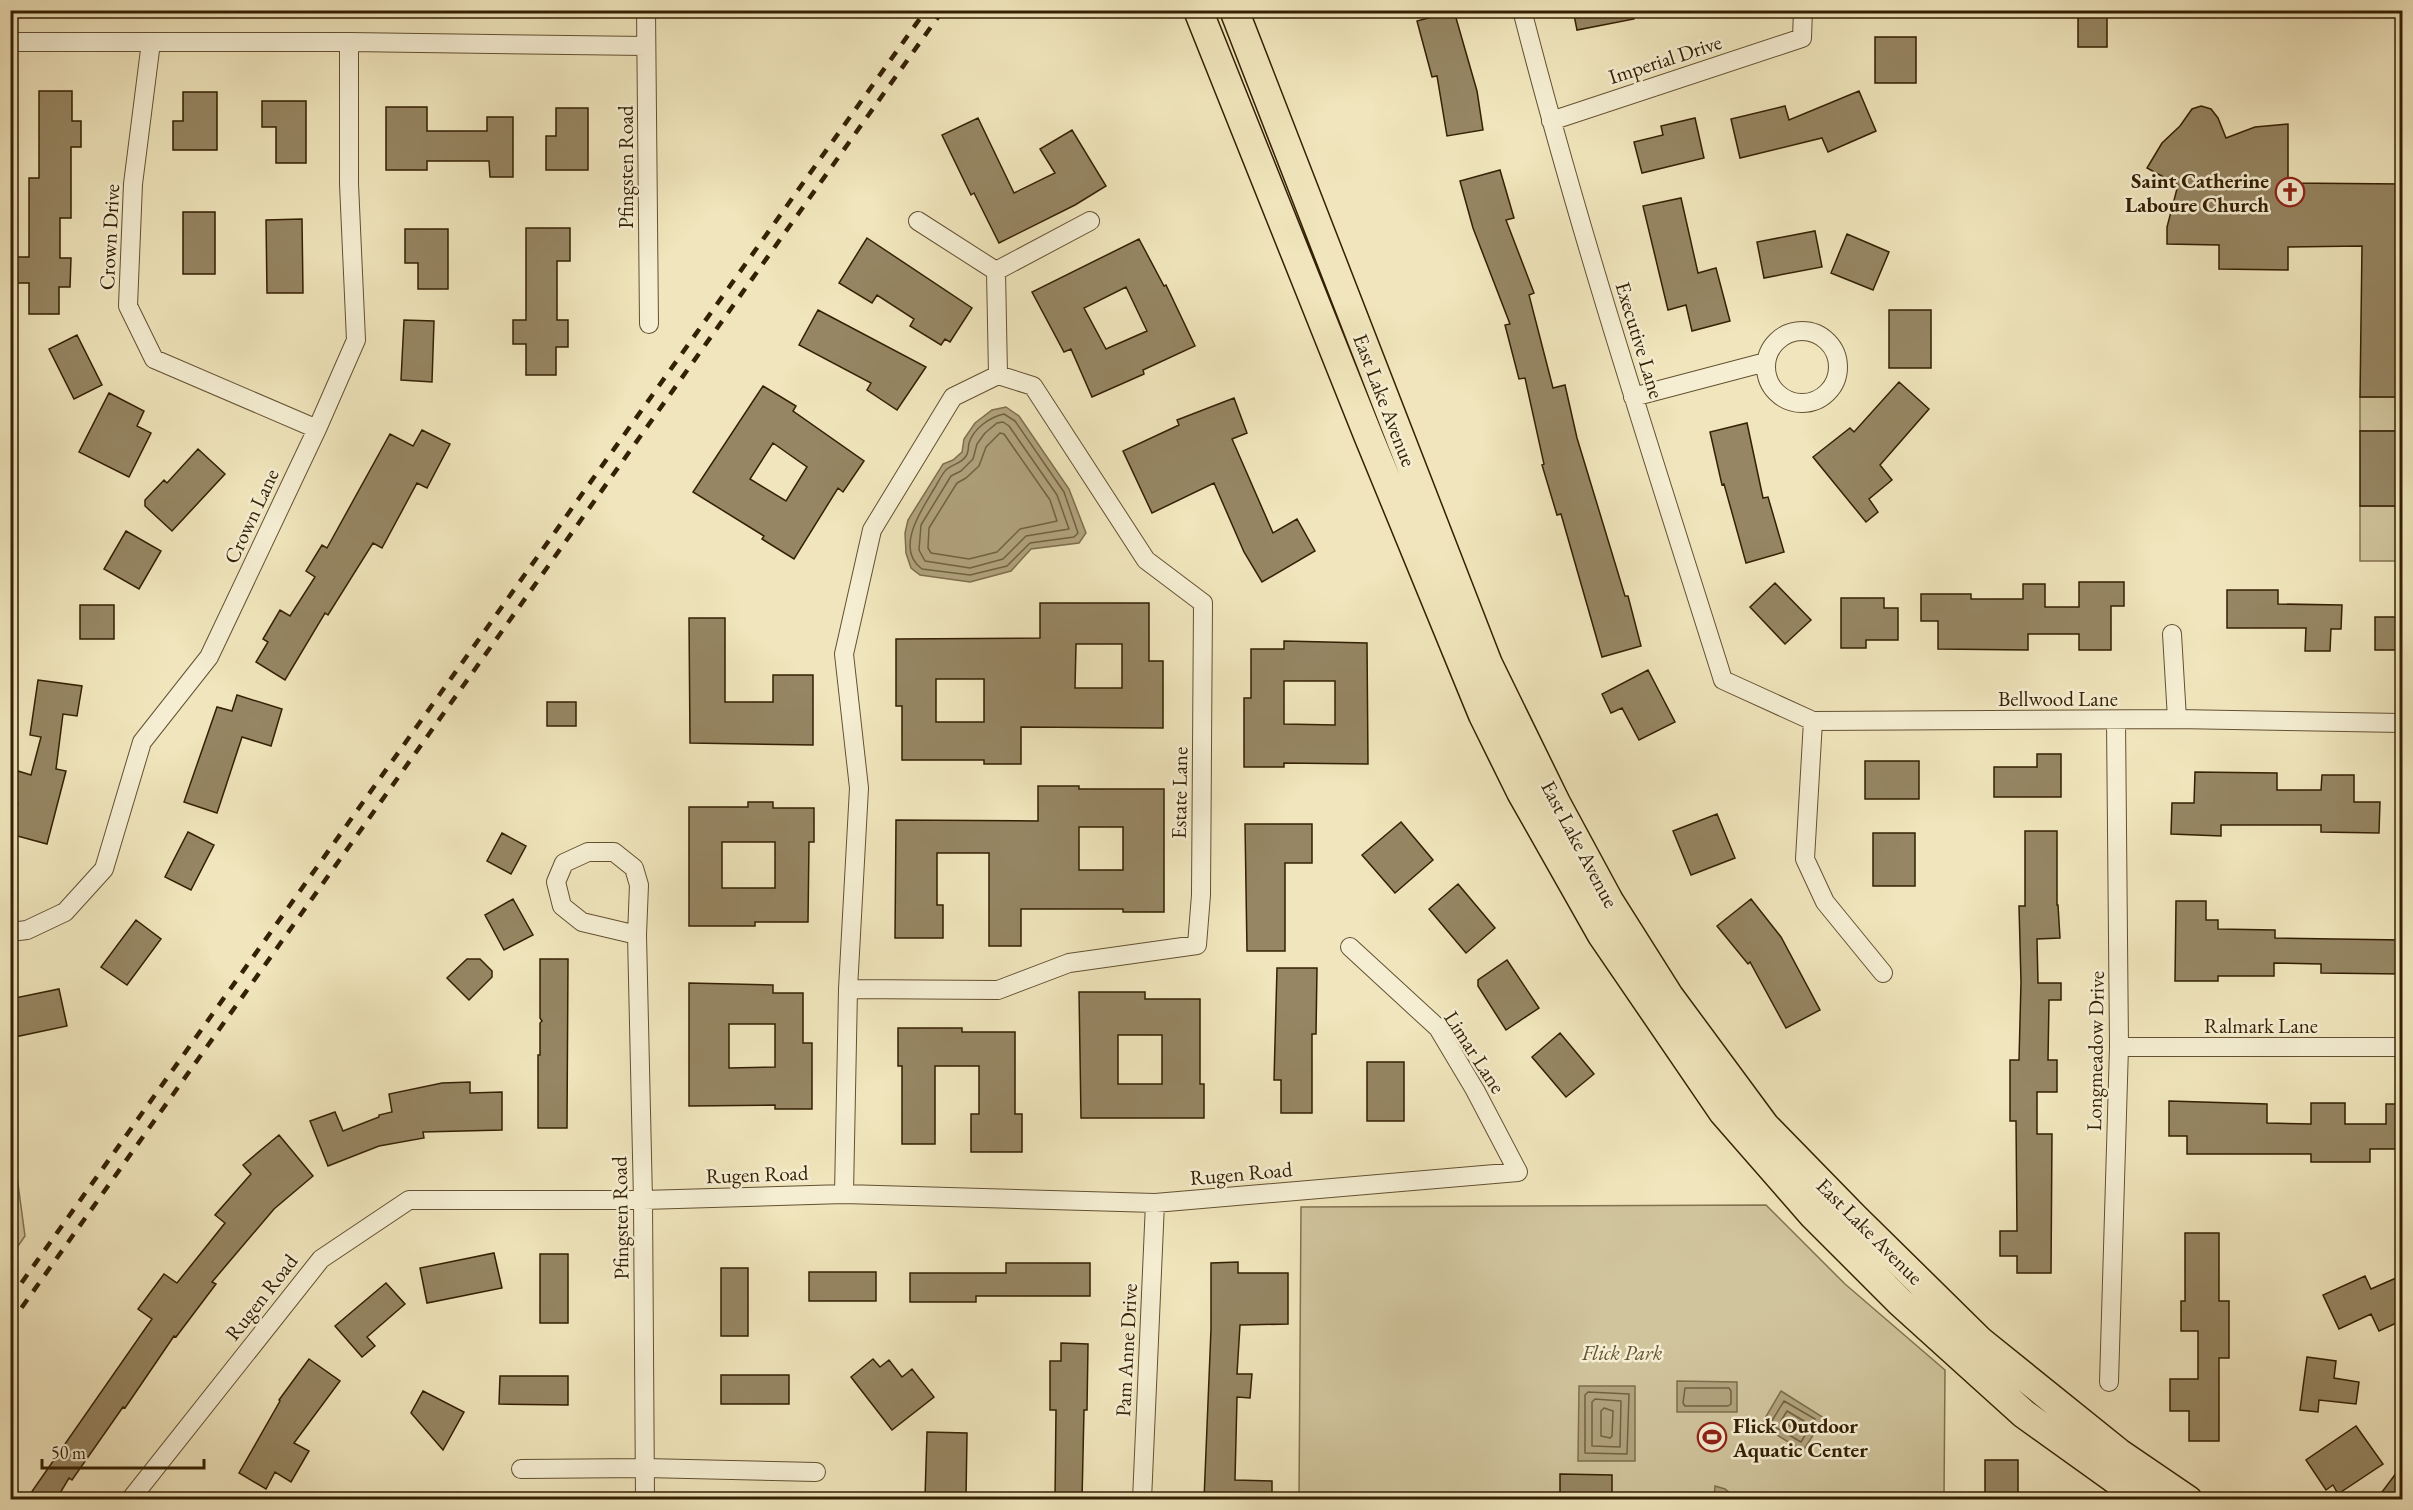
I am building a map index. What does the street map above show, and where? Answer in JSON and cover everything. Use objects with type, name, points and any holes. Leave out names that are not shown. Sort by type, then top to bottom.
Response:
[{"type":"main road","name":"East Lake Avenue","points":[[1198,10],[1479,705],[1521,792],[1602,935],[1723,1112],[1813,1215],[1900,1302],[2024,1414],[2144,1500]]},
{"type":"main road","name":"East Lake Avenue","points":[[1234,10],[1488,664],[1556,803],[1593,872],[1669,996],[1765,1126],[1980,1341],[2119,1453],[2188,1500]]},
{"type":"street","name":"Pfingsten Road","points":[[646,10],[649,324]]},
{"type":"street","name":"Executive Lane","points":[[1522,10],[1551,121],[1634,397],[1723,680]]},
{"type":"street","name":"Imperial Drive","points":[[1551,121],[1802,38],[1803,10]]},
{"type":"street","points":[[10,42],[349,42],[646,46]]},
{"type":"street","name":"Crown Drive","points":[[152,42],[133,184],[128,306],[154,358],[317,429]]},
{"type":"street","name":"Crown Lane","points":[[10,932],[27,930],[65,912],[104,869],[142,742],[209,657],[317,429],[356,340],[349,184],[349,42]]},
{"type":"street","points":[[918,221],[996,271]]},
{"type":"street","points":[[996,271],[1090,221]]},
{"type":"street","points":[[844,1194],[848,989],[859,788],[844,654],[872,530],[953,397],[998,375],[996,271]]},
{"type":"street","points":[[1634,397],[1766,362]]},
{"type":"street","name":"Estate Lane","points":[[848,989],[998,990],[1070,963],[1197,945],[1201,895],[1203,603],[1146,560],[1033,386],[998,375]]},
{"type":"street","points":[[2172,634],[2176,719]]},
{"type":"street","name":"Bellwood Lane","points":[[1723,680],[1813,721],[2176,719],[2403,723]]},
{"type":"street","name":"Longmeadow Drive","points":[[2109,1382],[2119,1047],[2116,720]]},
{"type":"street","points":[[1813,721],[1805,859],[1825,902],[1883,973]]},
{"type":"street","name":"Pfingsten Road","points":[[637,935],[582,922],[562,906],[556,882],[564,863],[588,852],[614,852],[634,868],[639,885],[637,935],[643,1200],[645,1500]]},
{"type":"street","name":"Limar Lane","points":[[1350,947],[1438,1028],[1475,1090],[1518,1172]]},
{"type":"street","name":"Ralmark Lane","points":[[2119,1047],[2403,1047]]},
{"type":"street","name":"Rugen Road","points":[[130,1500],[321,1258],[410,1200],[643,1200],[844,1194],[1155,1203],[1518,1172]]},
{"type":"street","name":"Pam Anne Drive","points":[[1142,1500],[1155,1203]]},
{"type":"street","points":[[521,1469],[645,1468],[816,1472]]},
{"type":"green space","points":[[2360,397],[2402,397],[2402,431],[2360,431]]},
{"type":"green space","points":[[2360,506],[2402,506],[2402,561],[2360,561]]},
{"type":"green space","points":[[11,1132],[25,1236],[10,1256]]},
{"type":"green space","name":"Flick Park","points":[[1766,1205],[1845,1284],[1945,1370],[1944,1499],[1299,1500],[1301,1207]]},
{"type":"water","points":[[1006,407],[1019,416],[1069,489],[1086,533],[1079,543],[1031,549],[1011,571],[970,582],[920,575],[911,568],[906,553],[905,533],[908,520],[943,464],[953,460],[962,452],[964,439],[975,423],[992,410]]},
{"type":"water","points":[[1677,1381],[1737,1382],[1737,1412],[1677,1412]]},
{"type":"water","points":[[1579,1386],[1635,1386],[1635,1461],[1578,1461]]},
{"type":"water","points":[[1781,1391],[1824,1418],[1803,1451],[1761,1425]]},
{"type":"water","points":[[1715,1486],[1725,1489],[1737,1499],[1714,1499]]},
{"type":"building","points":[[1573,10],[1633,10],[1634,19],[1577,30]]},
{"type":"building","points":[[2078,10],[2107,10],[2107,47],[2078,47]]},
{"type":"building","points":[[1454,11],[1477,91],[1483,130],[1447,136],[1437,76],[1432,77],[1417,21]]},
{"type":"building","points":[[1875,37],[1916,37],[1916,83],[1875,83]]},
{"type":"building","points":[[39,91],[72,91],[72,121],[81,121],[81,147],[71,147],[71,218],[60,218],[60,258],[71,258],[70,287],[59,287],[59,314],[29,314],[29,283],[14,283],[15,257],[29,257],[29,178],[39,178]]},
{"type":"building","points":[[1859,91],[1876,131],[1828,152],[1822,138],[1740,158],[1731,119],[1785,106],[1789,120]]},
{"type":"building","points":[[183,92],[217,92],[217,150],[173,150],[173,121],[183,121]]},
{"type":"building","points":[[262,101],[306,101],[306,163],[276,163],[276,127],[262,127]]},
{"type":"building","name":"Saint Catherine Laboure Church","points":[[2201,106],[2211,109],[2218,118],[2226,138],[2255,127],[2288,124],[2288,183],[2403,184],[2403,397],[2360,397],[2362,246],[2288,247],[2288,270],[2219,269],[2219,245],[2167,244],[2167,227],[2178,185],[2147,168],[2162,143],[2180,126],[2192,109]]},
{"type":"building","points":[[386,107],[427,107],[427,131],[487,131],[487,117],[513,117],[513,177],[490,177],[489,161],[427,161],[427,170],[386,170]]},
{"type":"building","points":[[556,108],[588,108],[588,170],[546,170],[546,136],[556,136]]},
{"type":"building","points":[[978,118],[1014,193],[1055,173],[1040,149],[1072,130],[1106,186],[1075,205],[999,243],[974,193],[971,195],[942,135]]},
{"type":"building","points":[[1695,118],[1704,158],[1642,173],[1634,142],[1663,135],[1661,126]]},
{"type":"building","points":[[1500,170],[1514,218],[1506,220],[1534,293],[1529,295],[1553,388],[1565,385],[1577,438],[1625,596],[1628,596],[1641,646],[1602,657],[1561,514],[1557,515],[1542,465],[1544,464],[1525,378],[1519,379],[1505,325],[1510,324],[1473,228],[1460,181]]},
{"type":"building","points":[[1681,198],[1698,273],[1716,268],[1730,321],[1692,331],[1686,305],[1668,310],[1643,206]]},
{"type":"building","points":[[183,212],[215,212],[215,274],[183,274]]},
{"type":"building","points":[[302,219],[303,293],[267,293],[266,220]]},
{"type":"building","points":[[526,228],[570,228],[570,261],[557,261],[557,320],[568,320],[568,347],[556,347],[556,375],[526,375],[526,344],[513,344],[513,320],[526,320]]},
{"type":"building","points":[[405,229],[448,229],[448,289],[418,289],[418,263],[405,263]]},
{"type":"building","points":[[1815,231],[1822,267],[1764,278],[1757,242]]},
{"type":"building","points":[[1847,234],[1889,252],[1873,290],[1831,273]]},
{"type":"building","points":[[867,238],[972,308],[950,342],[945,339],[941,345],[910,326],[914,319],[877,295],[872,303],[839,283]]},
{"type":"building","points":[[1139,239],[1164,286],[1166,285],[1195,346],[1143,370],[1144,374],[1092,397],[1071,349],[1064,352],[1032,292]],"holes":[[[1126,287],[1147,331],[1106,349],[1084,308]]]},
{"type":"building","points":[[818,310],[926,367],[897,410],[867,390],[871,383],[799,345]]},
{"type":"building","points":[[1889,310],[1931,310],[1931,368],[1889,368]]},
{"type":"building","points":[[404,320],[434,321],[432,382],[401,380]]},
{"type":"building","points":[[77,335],[102,385],[74,399],[49,349]]},
{"type":"building","points":[[1899,382],[1929,409],[1880,465],[1892,480],[1869,499],[1878,512],[1866,522],[1813,457],[1850,428],[1854,432]]},
{"type":"building","points":[[763,386],[796,406],[793,411],[864,461],[843,492],[838,488],[794,559],[762,539],[764,536],[693,492]],"holes":[[[773,443],[807,467],[786,501],[750,479]]]},
{"type":"building","points":[[109,393],[144,411],[137,426],[151,433],[129,477],[79,452]]},
{"type":"building","points":[[1234,398],[1247,433],[1232,439],[1273,533],[1297,519],[1315,551],[1262,582],[1244,552],[1214,483],[1152,513],[1123,451],[1179,425],[1177,420]]},
{"type":"building","points":[[1747,423],[1763,498],[1768,497],[1784,552],[1746,563],[1724,484],[1722,485],[1710,432]]},
{"type":"building","points":[[422,430],[450,444],[427,488],[417,483],[382,548],[373,543],[328,615],[325,613],[285,680],[256,662],[268,642],[263,639],[280,610],[290,616],[315,577],[306,571],[322,545],[327,548],[390,434],[413,446]]},
{"type":"building","points":[[2360,431],[2403,431],[2403,506],[2360,506]]},
{"type":"building","points":[[198,449],[225,474],[172,531],[145,506],[145,500],[164,480],[167,483]]},
{"type":"building","points":[[126,531],[161,551],[139,589],[104,569]]},
{"type":"building","points":[[2079,582],[2124,582],[2124,606],[2111,606],[2111,650],[2079,650],[2079,634],[2028,634],[2028,650],[1938,649],[1938,621],[1921,621],[1921,594],[1971,594],[1971,599],[2023,599],[2023,584],[2045,584],[2045,607],[2079,607]]},
{"type":"building","points":[[1775,583],[1811,620],[1785,644],[1750,607]]},
{"type":"building","points":[[2227,590],[2278,590],[2278,604],[2342,605],[2341,629],[2331,629],[2330,651],[2305,651],[2306,628],[2227,628]]},
{"type":"building","points":[[1841,598],[1884,598],[1884,608],[1898,608],[1898,640],[1866,640],[1866,648],[1841,648]]},
{"type":"building","points":[[1040,603],[1149,603],[1149,661],[1163,661],[1163,728],[1021,727],[1021,764],[984,764],[984,760],[902,760],[902,706],[896,706],[896,639],[1040,638]],"holes":[[[1076,644],[1122,644],[1122,688],[1075,688]],[[936,679],[984,679],[984,722],[936,722]]]},
{"type":"building","points":[[80,605],[114,605],[114,639],[80,639]]},
{"type":"building","points":[[2375,617],[2403,617],[2403,650],[2375,650]]},
{"type":"building","points":[[689,618],[725,618],[725,702],[773,702],[773,675],[813,675],[813,745],[690,743]]},
{"type":"building","points":[[1284,641],[1367,643],[1368,764],[1284,763],[1284,767],[1244,767],[1244,698],[1251,698],[1251,649],[1284,649]],"holes":[[[1284,681],[1335,681],[1335,725],[1284,724]]]},
{"type":"building","points":[[1648,670],[1675,722],[1639,740],[1622,708],[1611,713],[1602,694]]},
{"type":"building","points":[[38,680],[82,686],[77,716],[63,714],[56,769],[66,771],[47,844],[10,834],[18,804],[10,801],[18,771],[31,775],[41,737],[30,735]]},
{"type":"building","points":[[237,695],[282,709],[271,746],[242,737],[217,813],[184,802],[217,707],[232,711]]},
{"type":"building","points":[[547,702],[576,702],[576,726],[547,726]]},
{"type":"building","points":[[2037,754],[2061,754],[2061,797],[1994,797],[1994,767],[2037,767]]},
{"type":"building","points":[[1865,761],[1919,761],[1919,799],[1865,799]]},
{"type":"building","points":[[2195,772],[2277,773],[2277,790],[2321,790],[2322,775],[2354,775],[2354,802],[2380,802],[2379,833],[2321,832],[2321,825],[2221,825],[2221,836],[2171,834],[2172,803],[2194,803]]},
{"type":"building","points":[[1038,786],[1079,786],[1079,789],[1164,789],[1164,912],[1123,912],[1123,909],[1021,909],[1021,946],[989,946],[989,853],[937,853],[937,905],[943,905],[943,938],[895,938],[896,820],[1038,821]],"holes":[[[1079,827],[1123,827],[1123,870],[1079,870]]]},
{"type":"building","points":[[748,802],[773,802],[773,808],[814,808],[814,842],[809,842],[808,922],[755,922],[755,926],[689,926],[689,807],[748,807]],"holes":[[[722,842],[775,842],[775,888],[722,888]]]},
{"type":"building","points":[[1717,814],[1735,858],[1691,875],[1673,831]]},
{"type":"building","points":[[1401,822],[1433,860],[1395,893],[1362,855]]},
{"type":"building","points":[[1245,824],[1312,824],[1312,863],[1285,863],[1285,951],[1247,951]]},
{"type":"building","points":[[2025,831],[2057,831],[2057,905],[2060,938],[2037,939],[2038,983],[2061,983],[2061,1000],[2049,1000],[2048,1060],[2057,1060],[2057,1092],[2037,1092],[2037,1134],[2052,1134],[2051,1273],[2017,1273],[2017,1256],[2000,1256],[2000,1231],[2017,1231],[2016,1121],[2010,1121],[2010,1060],[2019,1060],[2021,982],[2019,906],[2025,906]]},
{"type":"building","points":[[188,832],[214,845],[191,890],[165,877]]},
{"type":"building","points":[[502,833],[526,846],[511,874],[487,861]]},
{"type":"building","points":[[1873,833],[1915,833],[1915,886],[1873,886]]},
{"type":"building","points":[[1458,884],[1495,928],[1466,953],[1429,909]]},
{"type":"building","points":[[513,899],[533,935],[504,950],[485,915]]},
{"type":"building","points":[[1751,899],[1781,937],[1820,1010],[1786,1028],[1750,962],[1748,964],[1717,926]]},
{"type":"building","points":[[2176,901],[2206,901],[2206,920],[2218,920],[2218,929],[2275,930],[2275,938],[2403,940],[2403,974],[2321,973],[2321,964],[2274,963],[2274,976],[2218,976],[2218,981],[2175,981]]},
{"type":"building","points":[[136,920],[161,939],[127,985],[101,967]]},
{"type":"building","points":[[467,959],[480,959],[492,971],[492,977],[469,1000],[447,978]]},
{"type":"building","points":[[540,959],[568,959],[567,1128],[538,1128],[538,1055],[540,1055],[540,1023],[542,1021],[540,1018]]},
{"type":"building","points":[[1507,960],[1539,1008],[1506,1030],[1478,986],[1478,980]]},
{"type":"building","points":[[1277,968],[1317,968],[1316,1034],[1312,1034],[1312,1113],[1281,1113],[1281,1080],[1274,1080]]},
{"type":"building","points":[[689,983],[773,985],[773,993],[803,993],[803,1043],[812,1043],[812,1109],[775,1109],[775,1105],[689,1106]],"holes":[[[729,1024],[775,1024],[775,1067],[729,1068]]]},
{"type":"building","points":[[59,989],[67,1026],[10,1038],[10,999]]},
{"type":"building","points":[[1079,992],[1145,992],[1145,999],[1200,999],[1200,1084],[1204,1084],[1204,1118],[1081,1118]],"holes":[[[1118,1035],[1162,1035],[1162,1084],[1118,1084]]]},
{"type":"building","points":[[898,1028],[962,1028],[962,1032],[1015,1032],[1015,1114],[1022,1114],[1022,1152],[971,1152],[971,1114],[979,1114],[979,1066],[935,1066],[935,1144],[902,1144],[902,1066],[898,1066]]},
{"type":"building","points":[[1560,1033],[1594,1074],[1566,1097],[1532,1057]]},
{"type":"building","points":[[1367,1062],[1404,1062],[1404,1121],[1367,1121]]},
{"type":"building","points":[[470,1082],[470,1093],[502,1092],[502,1130],[423,1132],[424,1138],[379,1146],[328,1166],[310,1121],[335,1112],[343,1131],[379,1117],[379,1115],[392,1112],[389,1094],[442,1083]]},
{"type":"building","points":[[2169,1101],[2267,1104],[2267,1123],[2311,1124],[2311,1103],[2345,1103],[2345,1124],[2386,1124],[2386,1104],[2403,1104],[2403,1149],[2370,1149],[2370,1162],[2311,1162],[2311,1154],[2187,1154],[2187,1136],[2169,1136]]},
{"type":"building","points":[[279,1135],[313,1176],[274,1209],[212,1282],[216,1284],[176,1337],[174,1336],[72,1480],[69,1478],[56,1500],[26,1500],[152,1319],[138,1309],[164,1274],[177,1283],[225,1223],[215,1215],[251,1174],[243,1165]]},
{"type":"building","points":[[2185,1233],[2219,1233],[2219,1301],[2229,1301],[2229,1358],[2219,1358],[2219,1441],[2189,1441],[2189,1411],[2170,1411],[2170,1379],[2198,1379],[2198,1331],[2181,1331],[2181,1301],[2185,1301]]},
{"type":"building","points":[[494,1253],[502,1288],[427,1303],[420,1268]]},
{"type":"building","points":[[540,1254],[568,1254],[568,1323],[540,1323]]},
{"type":"building","points":[[1238,1262],[1238,1273],[1288,1273],[1288,1324],[1240,1325],[1237,1374],[1252,1374],[1250,1398],[1237,1397],[1235,1480],[1272,1481],[1272,1500],[1204,1500],[1211,1329],[1211,1263]]},
{"type":"building","points":[[1006,1263],[1090,1263],[1090,1296],[976,1296],[976,1302],[910,1302],[910,1273],[1006,1273]]},
{"type":"building","points":[[721,1268],[748,1268],[748,1336],[721,1336]]},
{"type":"building","points":[[809,1272],[876,1272],[876,1301],[809,1301]]},
{"type":"building","points":[[2403,1275],[2403,1320],[2379,1331],[2371,1314],[2339,1329],[2323,1295],[2365,1276],[2371,1289]]},
{"type":"building","points":[[386,1283],[405,1304],[367,1337],[375,1346],[362,1357],[335,1326]]},
{"type":"building","points":[[1061,1343],[1088,1344],[1082,1500],[1055,1500],[1056,1410],[1050,1410],[1050,1361],[1061,1361]]},
{"type":"building","points":[[2307,1357],[2336,1361],[2334,1378],[2359,1382],[2356,1404],[2319,1400],[2318,1412],[2300,1410]]},
{"type":"building","points":[[309,1359],[340,1381],[294,1443],[309,1451],[291,1482],[275,1472],[266,1489],[239,1473],[279,1400]]},
{"type":"building","points":[[873,1359],[880,1367],[889,1360],[902,1377],[912,1369],[934,1397],[892,1430],[851,1377]]},
{"type":"building","points":[[721,1375],[789,1375],[789,1404],[721,1404]]},
{"type":"building","points":[[500,1376],[568,1376],[568,1405],[499,1404]]},
{"type":"building","points":[[423,1391],[464,1412],[443,1450],[411,1413]]},
{"type":"building","points":[[2356,1426],[2383,1464],[2338,1494],[2333,1485],[2326,1490],[2306,1460]]},
{"type":"building","points":[[927,1432],[967,1433],[966,1499],[925,1498]]},
{"type":"building","points":[[1985,1460],[2018,1460],[2018,1500],[1985,1500]]},
{"type":"building","points":[[2403,1464],[2403,1500],[2376,1500]]},
{"type":"building","points":[[1560,1474],[1612,1475],[1612,1500],[1560,1500]]},
{"type":"railway","points":[[10,1299],[926,10]]},
{"type":"railway","points":[[10,1324],[943,10]]},
{"type":"place","name":"Saint Catherine Laboure Church","points":[[2290,192]]},
{"type":"place","name":"Flick Outdoor Aquatic Center","points":[[1712,1437]]}]
